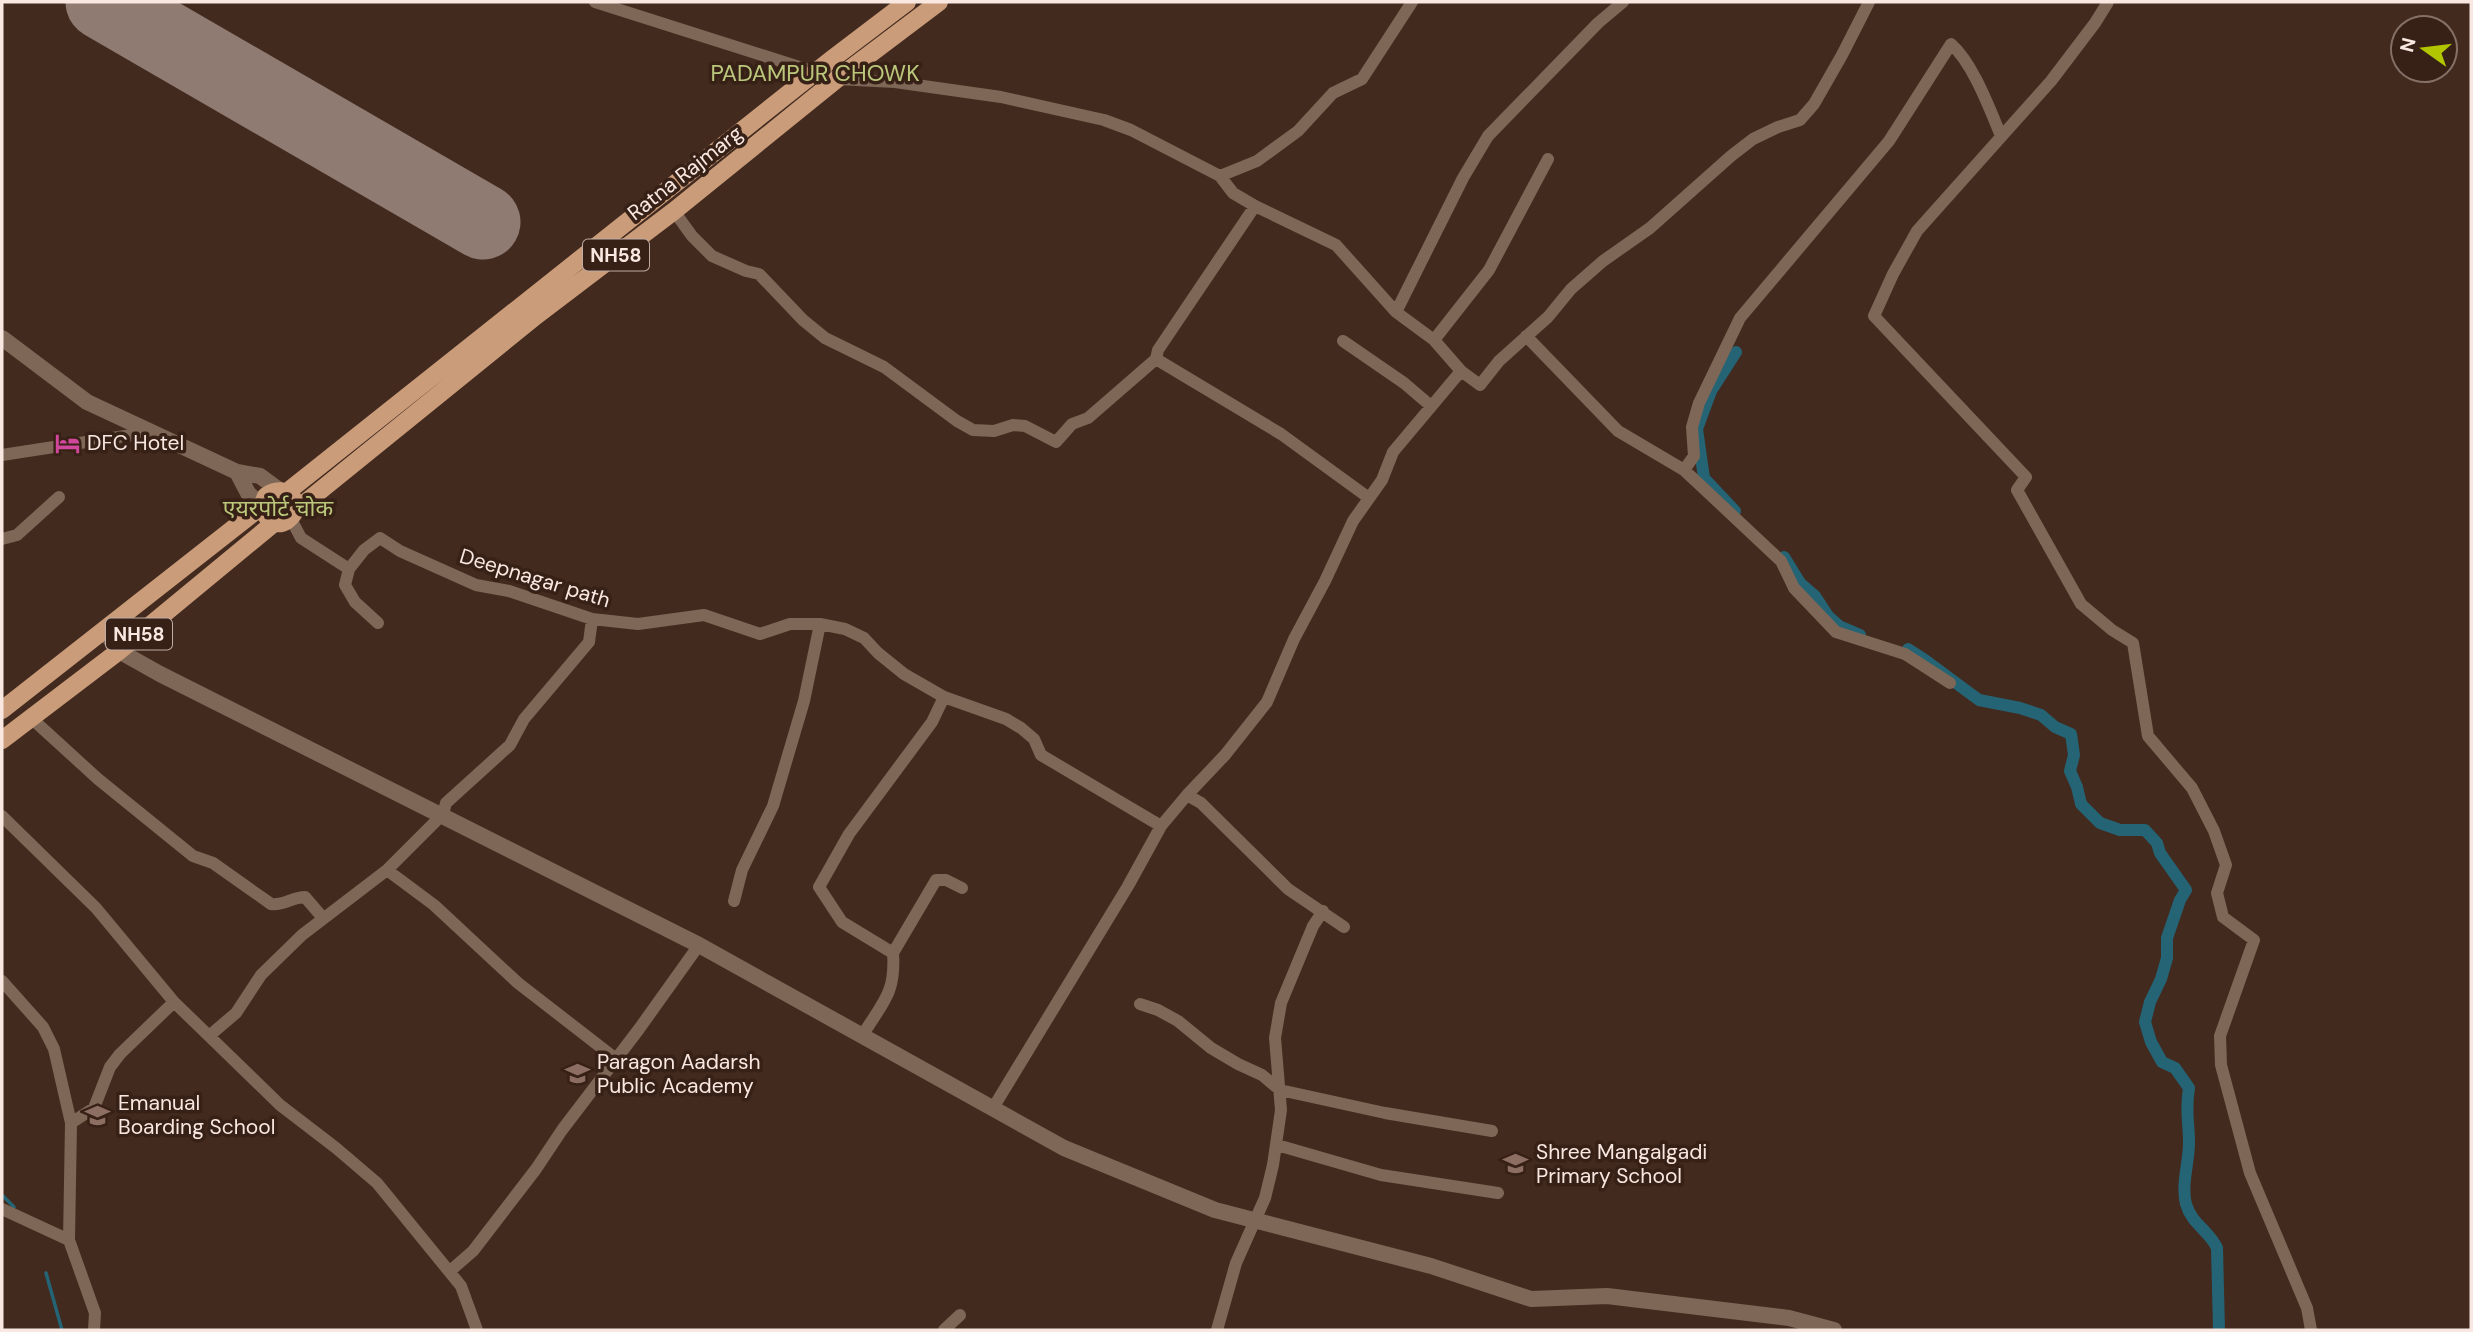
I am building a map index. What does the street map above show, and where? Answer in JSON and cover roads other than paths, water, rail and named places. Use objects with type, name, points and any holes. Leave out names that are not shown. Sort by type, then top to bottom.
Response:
[{"type":"main road","name":"Ratna Rajmarg","points":[[2,710],[262,506],[266,496],[283,491],[907,2]]},
{"type":"main road","name":"Ratna Rajmarg","points":[[2,740],[119,651],[537,315],[674,211],[837,79],[939,2]]},
{"type":"main road","points":[[262,506],[265,516],[287,517],[295,503],[283,491]]},
{"type":"street","points":[[595,2],[618,5],[837,79],[895,82],[1001,97],[1104,120],[1163,145],[1220,176],[1233,193],[1255,206],[1336,245],[1396,312],[1434,340],[1461,371],[1480,385],[1499,361],[1548,317],[1571,289],[1603,261],[1650,228],[1753,139],[1800,120],[1814,104],[1869,2]]},
{"type":"street","points":[[1220,176],[1258,160],[1298,131],[1334,93],[1362,79],[1412,2]]},
{"type":"street","points":[[1396,312],[1463,178],[1488,136],[1598,23],[1623,2]]},
{"type":"street","points":[[2108,2],[2051,81],[1917,231],[1874,316],[2026,477],[2017,490],[2081,604],[2112,630],[2133,643],[2148,736],[2192,788],[2214,831],[2226,866],[2217,894],[2223,916],[2254,940],[2220,1036],[2221,1065],[2250,1173],[2307,1308],[2311,1330]]},
{"type":"street","points":[[1684,470],[1694,456],[1692,427],[1699,402],[1740,318],[1889,141],[1951,44],[1973,77],[2001,136]]},
{"type":"street","points":[[1434,340],[1489,270],[1548,159]]},
{"type":"street","points":[[674,211],[692,236],[712,256],[759,274],[803,320],[825,338],[884,368],[957,421],[973,430],[1025,426],[1056,442],[1072,424],[1088,418],[1156,359],[1158,350],[1255,206]]},
{"type":"street","points":[[1526,336],[1618,430],[1684,470],[1780,561],[1794,588],[1836,632],[1905,654],[1950,682]]},
{"type":"street","points":[[2,338],[87,402],[237,472],[260,476],[283,491]]},
{"type":"street","points":[[1343,341],[1404,383],[1431,407]]},
{"type":"street","points":[[1156,359],[1281,434],[1369,498]]},
{"type":"street","points":[[993,1108],[1128,886],[1161,826],[1268,702],[1294,639],[1353,522],[1382,480],[1394,452],[1461,371]]},
{"type":"street","points":[[2,455],[151,432]]},
{"type":"street","points":[[237,472],[248,493],[262,506]]},
{"type":"street","points":[[2,539],[17,535],[59,497]]},
{"type":"street","points":[[287,517],[301,538],[349,569],[345,585],[355,602],[378,623]]},
{"type":"street","name":"Deepnagar path","points":[[349,569],[364,550],[380,538],[400,551],[477,584],[509,591],[592,619],[638,624],[704,615],[760,634],[790,624],[820,624],[845,629],[864,638],[904,674],[944,697],[1006,719],[1021,728],[1034,739],[1041,755],[1161,826]]},
{"type":"street","points":[[209,1035],[236,1013],[261,975],[323,918],[387,870],[443,814],[446,803],[510,745],[524,719],[589,642],[592,619]]},
{"type":"street","points":[[734,901],[742,870],[773,806],[804,701],[820,624]]},
{"type":"street","points":[[104,631],[119,651],[160,674],[699,945],[1064,1148],[1215,1210],[1431,1266],[1531,1299],[1607,1296],[1789,1318],[1834,1330]]},
{"type":"street","points":[[892,953],[842,922],[819,887],[849,834],[932,722],[944,697]]},
{"type":"street","points":[[30,717],[98,779],[192,856],[213,863],[271,904],[277,905],[305,897],[323,918]]},
{"type":"street","points":[[1187,795],[1201,803],[1288,889],[1344,927]]},
{"type":"street","points":[[2,816],[96,908],[174,1002],[280,1105],[337,1148],[377,1184],[461,1286],[477,1330]]},
{"type":"street","points":[[387,870],[434,905],[518,983],[616,1059]]},
{"type":"street","points":[[862,1036],[888,997],[894,974],[892,953],[936,880],[946,880],[962,888]]},
{"type":"street","points":[[1217,1330],[1236,1263],[1265,1198],[1277,1145],[1280,1090],[1275,1038],[1280,1003],[1313,926],[1323,911]]},
{"type":"street","points":[[450,1271],[473,1251],[537,1169],[562,1130],[699,945]]},
{"type":"street","points":[[2,981],[43,1027],[54,1049],[71,1123],[69,1240],[95,1313],[94,1330]]},
{"type":"street","points":[[71,1123],[94,1108],[110,1068],[120,1054],[174,1002]]},
{"type":"street","points":[[1140,1004],[1178,1021],[1210,1048],[1262,1075],[1280,1090],[1385,1113],[1492,1131]]},
{"type":"street","points":[[1277,1145],[1381,1175],[1498,1193]]},
{"type":"street","points":[[2,1209],[69,1240]]},
{"type":"street","points":[[944,1330],[960,1315]]},
{"type":"waterway","points":[[1735,511],[1704,478],[1697,429],[1711,391],[1736,352]]},
{"type":"waterway","points":[[1784,557],[1800,583],[1815,596],[1828,616],[1839,626],[1860,635]]},
{"type":"waterway","points":[[1908,649],[1979,700],[2041,715],[2055,727],[2071,734],[2074,755],[2070,771],[2081,804],[2100,823],[2120,830],[2145,830],[2157,843],[2160,853],[2186,890],[2167,938],[2167,958],[2145,1022],[2151,1042],[2162,1062],[2175,1068],[2189,1088],[2185,1197],[2192,1217],[2217,1248],[2219,1330]]},
{"type":"waterway","points":[[2,1195],[14,1207]]},
{"type":"waterway","points":[[46,1273],[62,1330]]},
{"type":"place","name":"DFC Hotel","points":[[67,443]]},
{"type":"place","name":"Paragon Aadarsh Public Academy","points":[[577,1074]]},
{"type":"place","name":"Emanual Boarding School","points":[[98,1115]]},
{"type":"place","name":"Shree Mangalgadi Primary School","points":[[1516,1164]]},
{"type":"district","name":"PADAMPUR CHOWK","points":[[815,73]]},
{"type":"district","name":"एयरपोर्ट चोक","points":[[278,508]]}]
